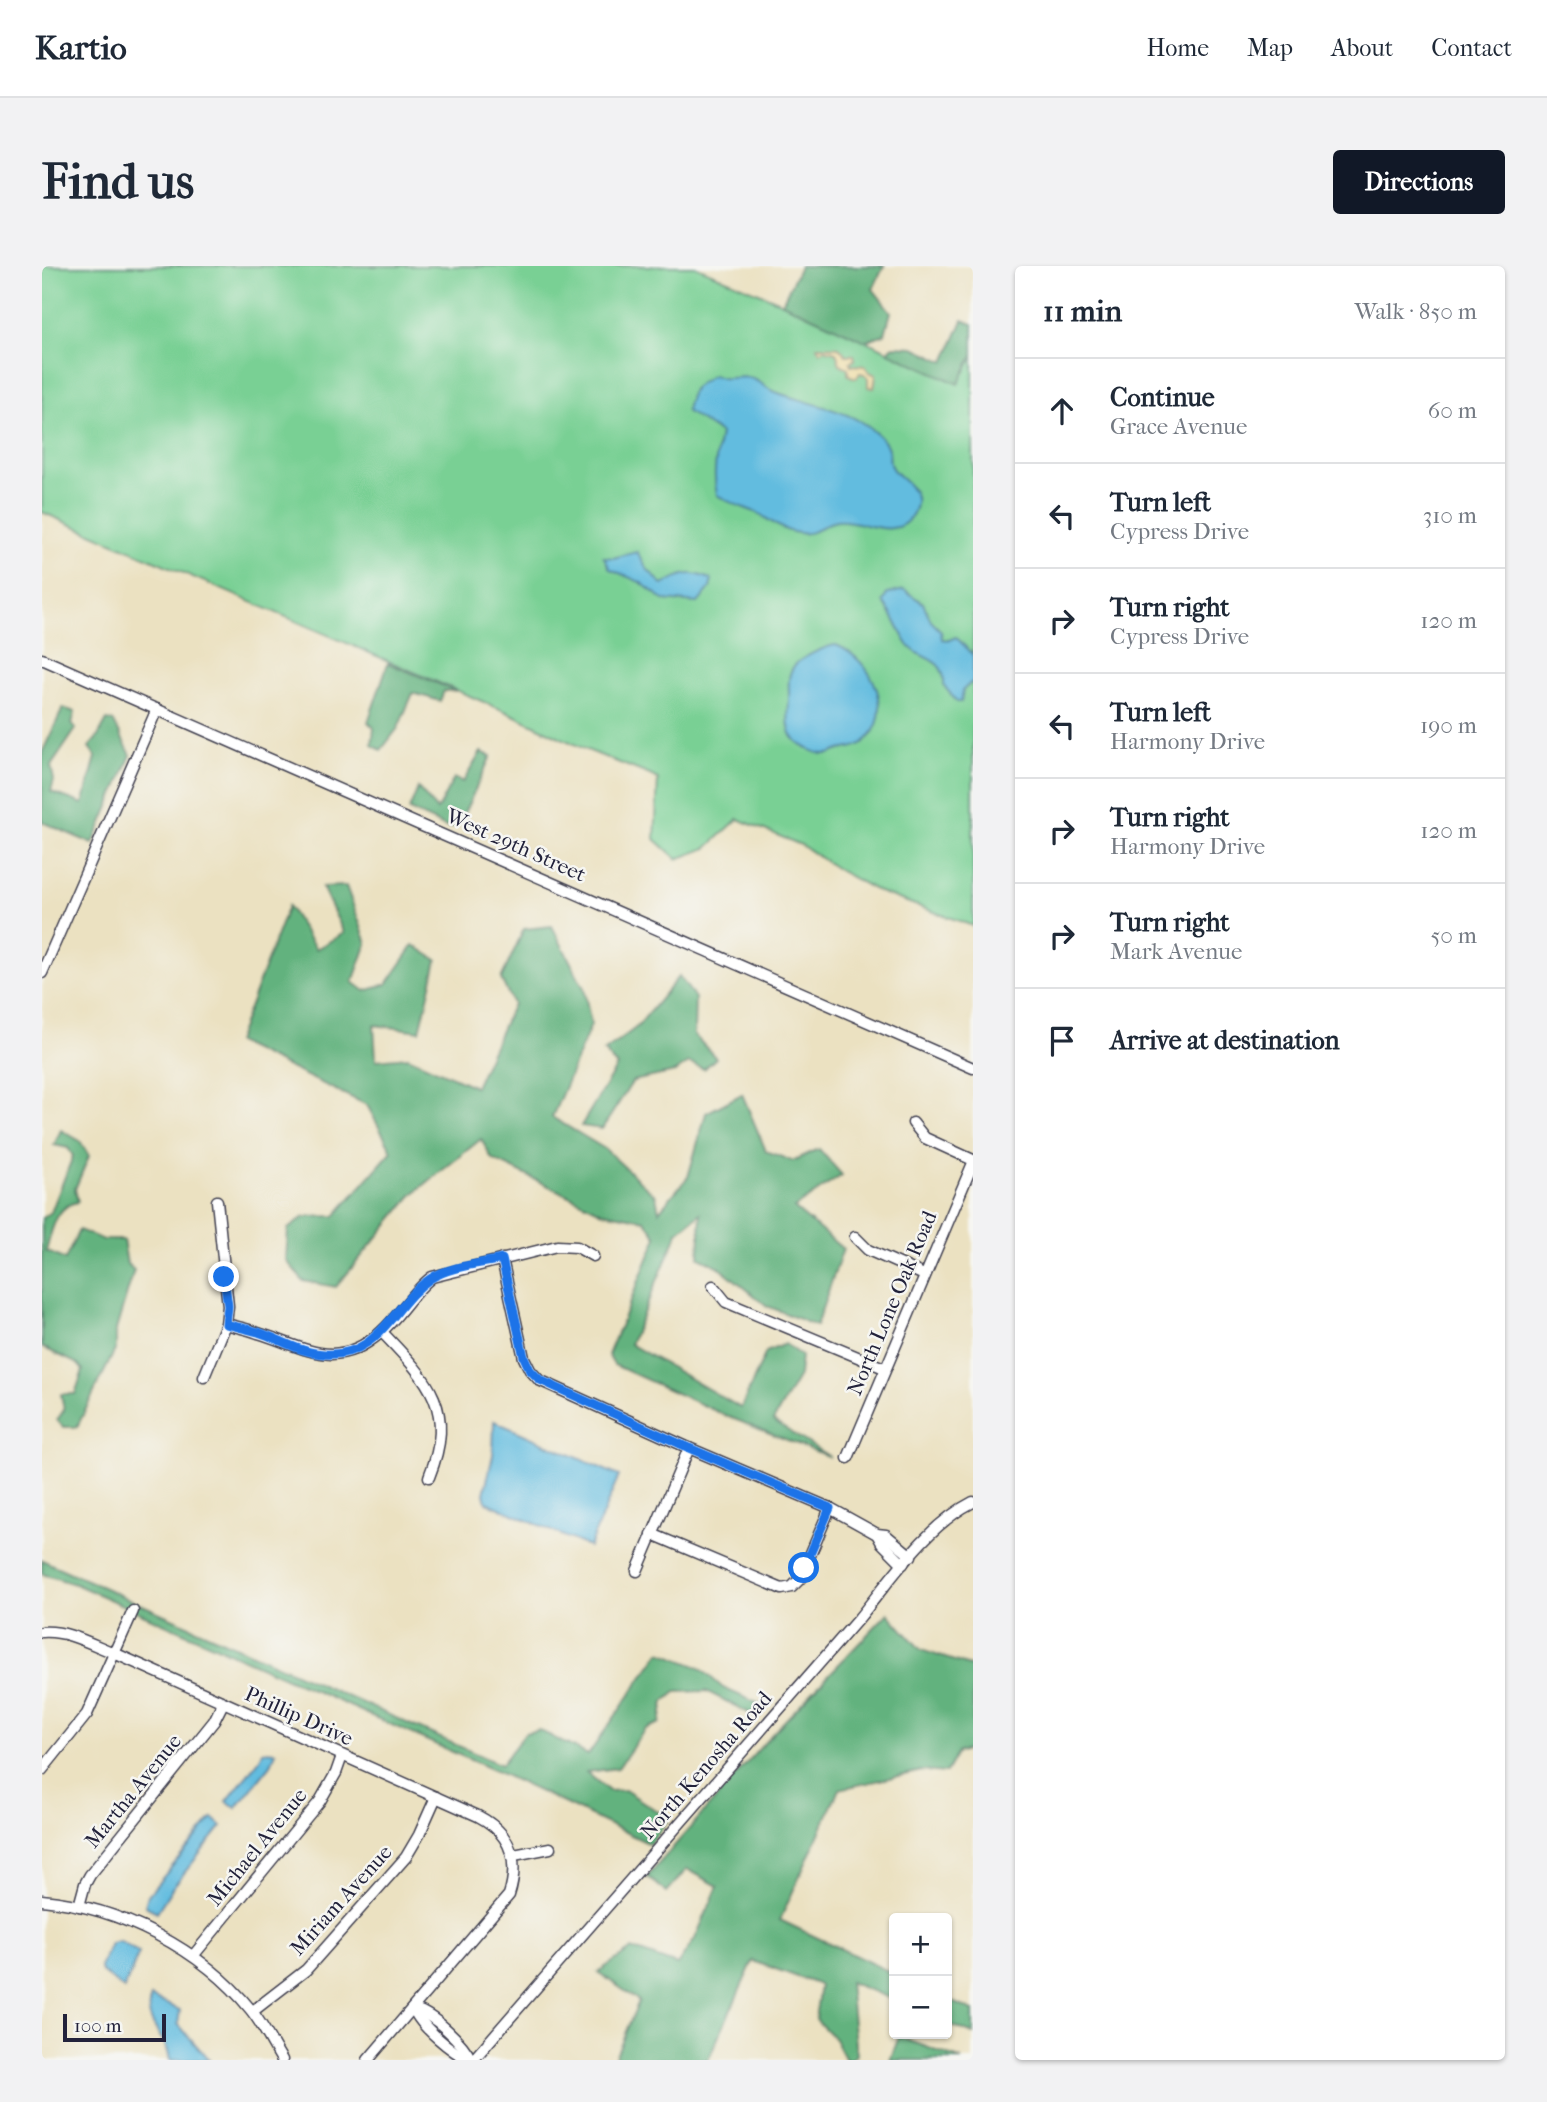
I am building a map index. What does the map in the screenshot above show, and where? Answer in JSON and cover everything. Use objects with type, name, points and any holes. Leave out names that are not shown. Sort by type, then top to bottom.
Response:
[{"type":"street","name":"West 29th Street","points":[[42,659],[973,1068]]},
{"type":"street","points":[[42,973],[157,709]]},
{"type":"street","points":[[913,1123],[925,1138],[973,1161]]},
{"type":"street","name":"North Lone Oak Road","points":[[848,1458],[973,1161]]},
{"type":"street","points":[[204,1377],[226,1324],[228,1306],[217,1201]]},
{"type":"street","points":[[855,1237],[868,1250],[923,1275]]},
{"type":"street","points":[[226,1324],[303,1350],[342,1354],[382,1332],[417,1290],[432,1277],[557,1247],[577,1247],[593,1256]]},
{"type":"street","points":[[502,1259],[524,1357],[530,1370],[540,1380],[830,1508],[877,1534],[886,1535],[907,1560]]},
{"type":"street","points":[[713,1286],[726,1302],[884,1368]]},
{"type":"street","points":[[382,1332],[430,1387],[438,1414],[440,1435],[437,1457],[429,1477]]},
{"type":"street","points":[[637,1571],[689,1448]]},
{"type":"street","name":"North Kenosha Road","points":[[471,2060],[848,1631],[907,1560],[947,1518],[973,1502]]},
{"type":"street","points":[[652,1534],[782,1589],[792,1587],[800,1579],[830,1508]]},
{"type":"street","points":[[42,1770],[87,1714],[134,1611]]},
{"type":"street","name":"Phillip Drive","points":[[42,1632],[54,1631],[114,1653],[491,1822],[513,1855]]},
{"type":"street","name":"Martha Avenue","points":[[79,1906],[90,1875],[214,1721],[223,1703]]},
{"type":"street","name":"Michael Avenue","points":[[192,1956],[320,1801],[342,1756]]},
{"type":"street","name":"Miriam Avenue","points":[[253,2011],[306,1970],[406,1857],[436,1797]]},
{"type":"street","points":[[368,2060],[509,1895],[514,1880],[513,1855],[550,1848]]},
{"type":"street","points":[[42,1900],[79,1906],[132,1924],[192,1956],[253,2011],[282,2060]]},
{"type":"street","points":[[414,2009],[417,2018],[458,2055],[471,2060]]},
{"type":"green space","points":[[42,266],[695,266],[958,383],[973,356],[973,926],[879,892],[840,871],[801,845],[738,819],[707,848],[677,859],[655,839],[658,779],[42,512]]},
{"type":"green space","points":[[800,266],[884,266],[873,289],[891,312],[885,334],[865,341],[782,303]]},
{"type":"green space","points":[[963,320],[973,324],[973,356],[958,384],[888,352],[893,346],[914,347],[945,362]]},
{"type":"green space","points":[[388,663],[456,691],[444,691],[440,701],[413,693],[398,728],[381,750],[372,745],[374,728],[368,722]]},
{"type":"green space","points":[[63,708],[75,712],[72,724],[76,729],[51,766],[54,780],[51,792],[83,804],[96,757],[89,747],[107,720],[113,721],[131,755],[93,844],[42,822],[42,753]]},
{"type":"green space","points":[[481,752],[491,756],[458,826],[448,828],[409,810],[418,788],[437,810],[454,778],[463,782]]},
{"type":"green space","points":[[346,886],[367,943],[353,982],[365,991],[387,984],[414,945],[437,960],[420,1031],[374,1025],[376,1060],[408,1057],[475,1087],[513,1004],[501,979],[524,929],[552,926],[584,988],[591,1025],[552,1117],[605,1149],[656,1196],[659,1211],[688,1177],[706,1113],[742,1094],[766,1151],[792,1161],[819,1149],[842,1175],[794,1208],[843,1249],[816,1326],[767,1306],[718,1266],[699,1257],[701,1213],[678,1232],[630,1344],[741,1408],[766,1352],[785,1344],[801,1356],[799,1376],[773,1421],[830,1457],[729,1417],[614,1365],[608,1355],[657,1237],[645,1220],[603,1212],[492,1159],[481,1139],[413,1194],[336,1287],[303,1281],[286,1260],[288,1229],[304,1217],[335,1216],[392,1151],[367,1105],[236,1042],[288,906],[316,949],[344,933],[322,887]]},
{"type":"green space","points":[[679,976],[695,998],[694,1035],[716,1058],[704,1069],[689,1063],[675,1072],[633,1081],[602,1129],[581,1126],[617,1066],[604,1052],[638,1026]]},
{"type":"green space","points":[[61,1130],[80,1141],[89,1156],[75,1189],[78,1202],[70,1204],[59,1214],[46,1251],[65,1260],[79,1230],[104,1240],[123,1240],[127,1264],[134,1270],[116,1330],[116,1348],[77,1427],[63,1427],[57,1420],[64,1410],[61,1394],[75,1394],[83,1370],[78,1364],[42,1347],[42,1218],[51,1212],[73,1156],[68,1148],[54,1145]]},
{"type":"green space","points":[[42,1560],[501,1765],[525,1733],[539,1730],[588,1755],[660,1652],[699,1667],[723,1688],[764,1706],[755,1716],[706,1691],[676,1692],[664,1702],[660,1723],[645,1729],[618,1768],[586,1772],[609,1791],[625,1790],[669,1819],[650,1844],[502,1774],[75,1584],[42,1574]]},
{"type":"green space","points":[[888,1613],[921,1650],[973,1667],[973,1749],[958,1752],[946,1773],[922,1771],[839,1789],[780,1920],[889,1972],[889,1998],[849,1982],[856,2055],[851,2060],[846,2060],[835,2039],[815,2019],[820,1985],[753,1961],[708,2060],[620,2060],[615,2057],[639,2001],[598,1972],[632,1949],[677,1965],[695,1939],[718,1886],[687,1869],[667,1892],[647,1877],[773,1733]]},
{"type":"green space","points":[[952,2001],[973,2011],[973,2034],[952,2025]]},
{"type":"green space","points":[[898,2039],[904,2039],[962,2060],[890,2060]]},
{"type":"sand","points":[[817,346],[839,347],[846,355],[854,355],[855,360],[850,362],[851,365],[865,366],[869,372],[876,375],[874,388],[868,387],[868,378],[864,374],[860,373],[856,378],[848,375],[848,368],[840,364],[836,352],[825,349],[820,352]]},
{"type":"water","points":[[713,375],[722,378],[750,378],[773,391],[833,410],[864,424],[885,443],[892,468],[915,494],[912,515],[897,527],[837,521],[813,532],[801,533],[783,528],[717,495],[715,472],[720,433],[686,411],[694,389]]},
{"type":"water","points":[[637,552],[647,569],[663,585],[693,574],[712,580],[710,588],[698,603],[664,600],[640,582],[610,569],[604,557],[613,558]]},
{"type":"water","points":[[904,590],[923,603],[931,621],[941,631],[942,639],[956,637],[973,655],[973,681],[963,690],[961,702],[957,702],[944,686],[944,676],[937,664],[909,646],[883,602],[887,594]]},
{"type":"water","points":[[836,645],[849,652],[870,675],[880,703],[879,717],[874,731],[863,743],[822,754],[802,745],[789,730],[789,677],[794,666],[802,659]]},
{"type":"water","points":[[494,1421],[619,1476],[589,1547],[486,1502],[484,1494],[493,1455]]},
{"type":"water","points":[[263,1751],[276,1752],[271,1765],[236,1808],[227,1801],[260,1759]]},
{"type":"water","points":[[213,1818],[222,1826],[172,1888],[157,1912],[145,1906],[148,1895]]},
{"type":"water","points":[[119,1941],[139,1953],[124,1989],[103,1973],[100,1967],[111,1943]]},
{"type":"water","points":[[151,1997],[180,2010],[178,2024],[209,2060],[170,2060],[149,2014]]},
{"type":"route","points":[[224,1277],[228,1306],[226,1324],[303,1350],[342,1354],[370,1341],[382,1332],[417,1290],[432,1277],[502,1259],[524,1357],[530,1370],[540,1380],[830,1508],[804,1568]]}]
